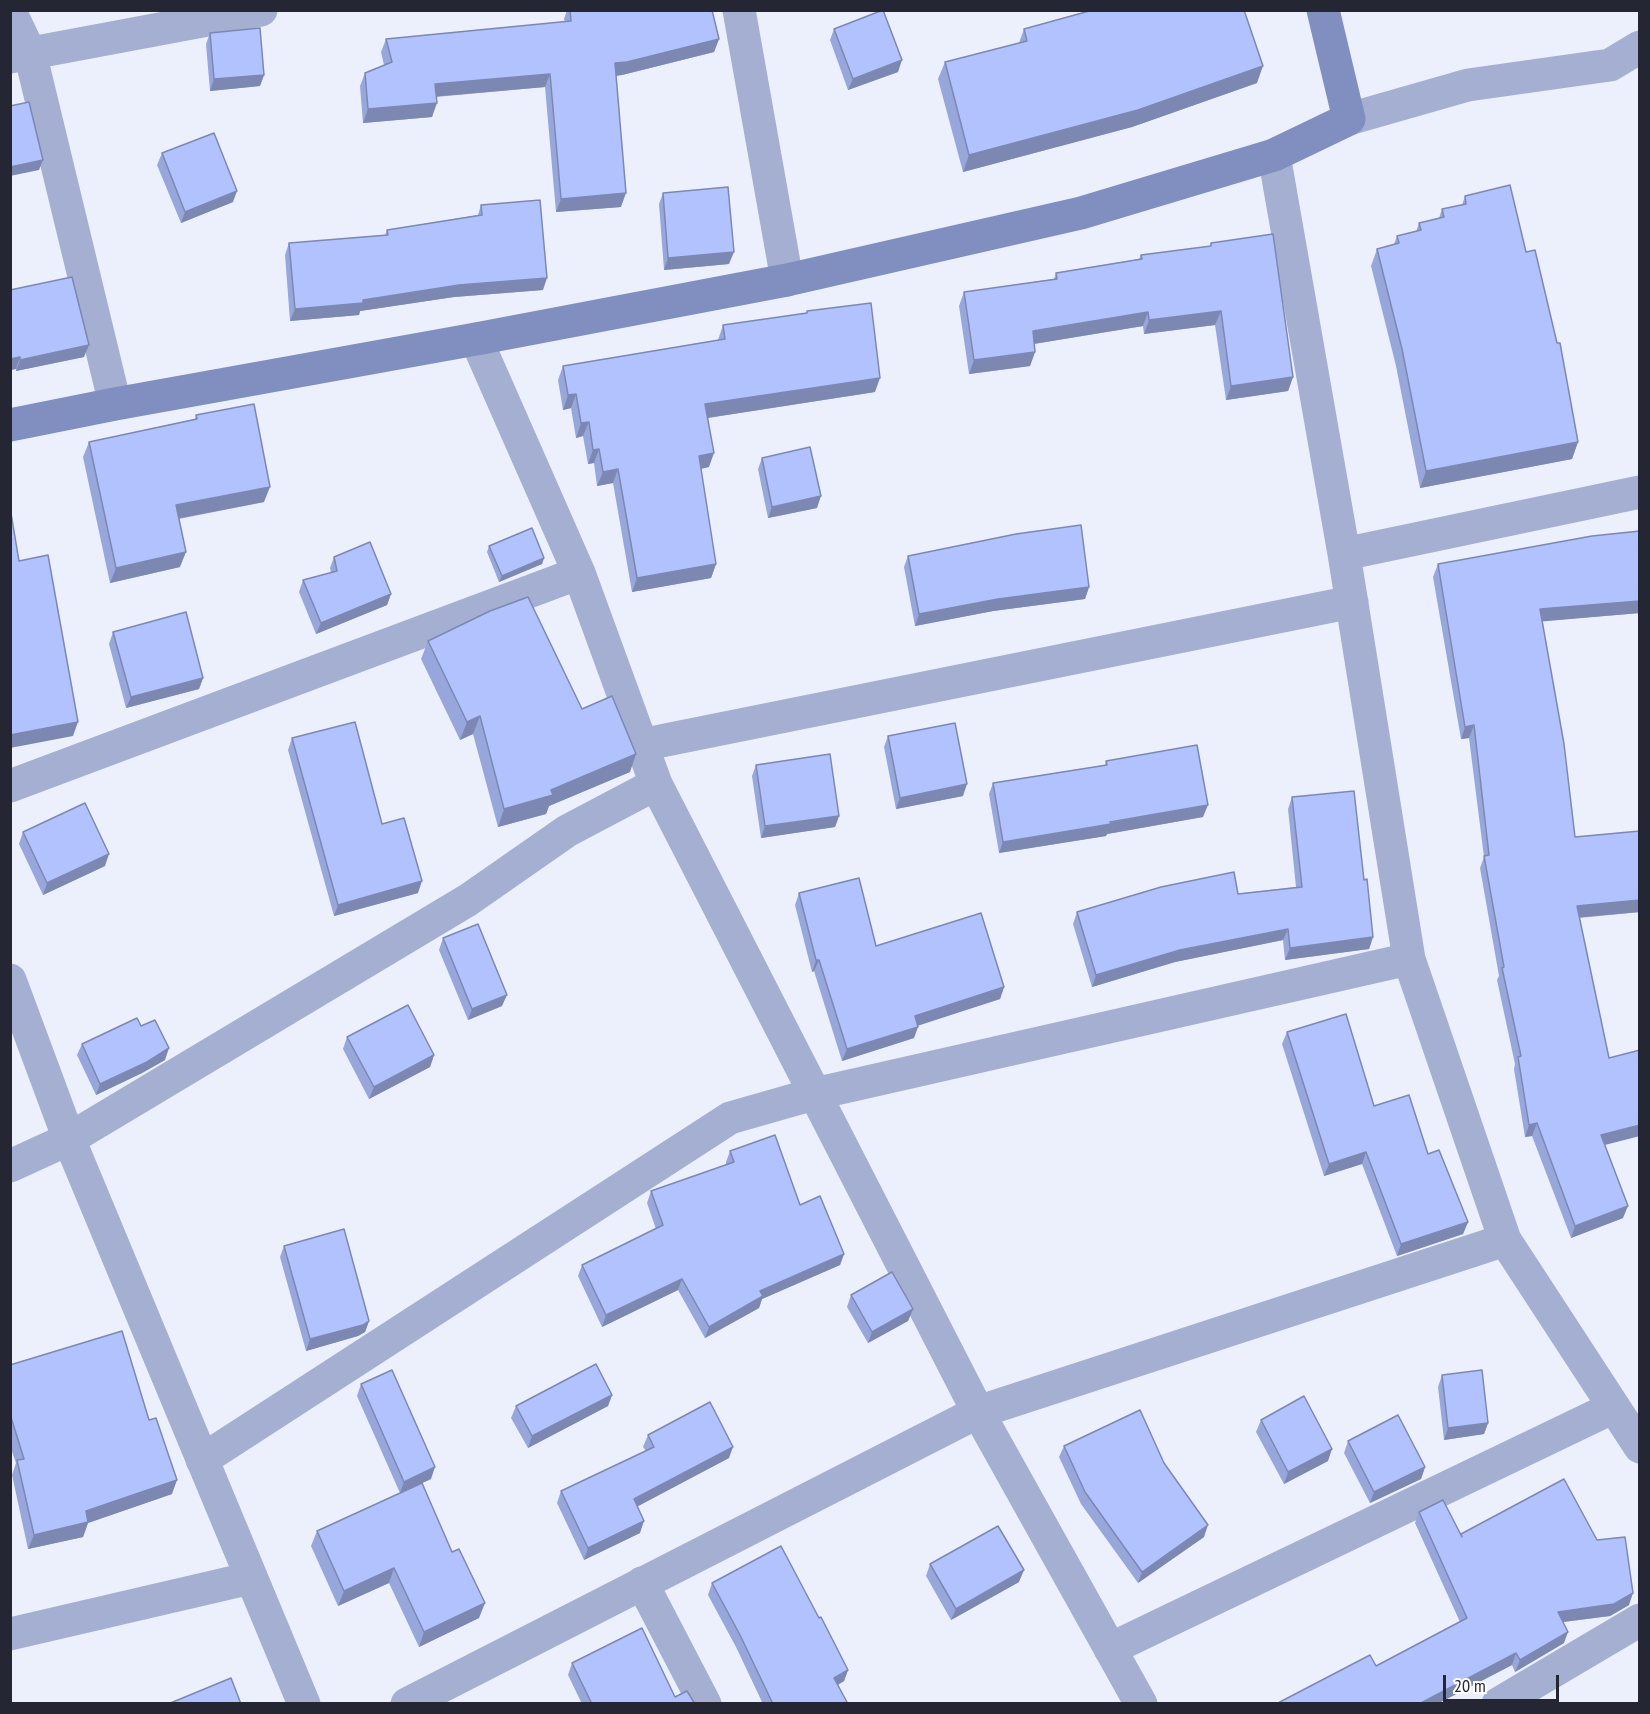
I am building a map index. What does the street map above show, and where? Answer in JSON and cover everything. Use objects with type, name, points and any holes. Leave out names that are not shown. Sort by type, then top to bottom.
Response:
[{"type":"street","points":[[20,55],[261,10]]},
{"type":"street","points":[[739,10],[787,280]]},
{"type":"street","points":[[1323,10],[1348,119]]},
{"type":"street","points":[[10,11],[114,404]]},
{"type":"street","points":[[10,426],[114,404],[787,280],[1081,213],[1274,155],[1348,119],[1468,86],[1625,69],[1640,47]]},
{"type":"street","points":[[1274,155],[1344,554],[1409,959],[1505,1240],[1640,1447]]},
{"type":"street","points":[[476,339],[579,573],[656,784],[978,1412],[1141,1704]]},
{"type":"street","points":[[1344,554],[1640,492]]},
{"type":"street","points":[[10,786],[579,573]]},
{"type":"street","points":[[641,745],[1352,602]]},
{"type":"street","points":[[10,1166],[69,1139],[468,900],[567,831],[656,784]]},
{"type":"street","points":[[202,1460],[730,1118],[814,1094],[1409,959]]},
{"type":"street","points":[[10,980],[69,1139],[303,1704]]},
{"type":"street","points":[[407,1704],[978,1412],[1505,1240]]},
{"type":"street","points":[[1110,1649],[1614,1407]]},
{"type":"street","points":[[10,1634],[251,1578]]},
{"type":"street","points":[[642,1583],[705,1704]]},
{"type":"street","points":[[1498,1704],[1640,1620]]},
{"type":"building","points":[[570,10],[712,10],[719,39],[615,63],[626,193],[561,199],[550,74],[435,84],[437,103],[368,109],[365,73],[392,62],[386,39],[571,21]]},
{"type":"building","points":[[883,10],[902,60],[853,79],[834,29]]},
{"type":"building","points":[[1093,10],[1244,10],[1263,66],[1138,110],[969,155],[945,62],[1027,41],[1024,29]]},
{"type":"building","points":[[260,28],[264,75],[214,79],[210,33]]},
{"type":"building","points":[[29,102],[43,160],[10,167],[10,106]]},
{"type":"building","points":[[214,133],[237,191],[185,212],[162,153]]},
{"type":"building","points":[[1510,185],[1526,252],[1535,250],[1557,343],[1560,343],[1578,442],[1426,471],[1402,349],[1377,249],[1399,243],[1397,236],[1421,230],[1419,223],[1444,217],[1442,209],[1466,204],[1465,196]]},
{"type":"building","points":[[728,187],[734,252],[668,258],[663,193]]},
{"type":"building","points":[[540,200],[547,278],[459,285],[363,300],[363,303],[295,309],[289,243],[388,235],[387,230],[482,215],[481,205]]},
{"type":"building","points":[[1273,234],[1293,377],[1231,386],[1221,311],[1149,320],[1148,312],[1033,331],[1035,352],[974,360],[964,292],[1057,279],[1056,273],[1142,259],[1141,255],[1211,246],[1211,243]]},
{"type":"building","points":[[72,277],[89,345],[20,360],[20,357],[10,359],[10,290]]},
{"type":"building","points":[[871,303],[880,378],[705,404],[714,453],[699,456],[716,564],[637,578],[618,469],[603,472],[599,449],[593,450],[589,422],[581,423],[576,394],[568,395],[563,366],[725,339],[723,325]]},
{"type":"building","points":[[254,404],[270,487],[176,505],[186,552],[116,568],[89,442],[197,419],[196,415]]},
{"type":"building","points":[[810,447],[821,496],[772,507],[762,458]]},
{"type":"building","points":[[10,507],[19,561],[48,555],[78,722],[10,735]]},
{"type":"building","points":[[1081,525],[1089,587],[998,599],[919,614],[908,556],[1016,534]]},
{"type":"building","points":[[532,528],[544,558],[502,576],[489,546]]},
{"type":"building","points":[[1640,531],[1640,601],[1540,609],[1564,744],[1575,837],[1640,831],[1640,900],[1577,906],[1609,1058],[1640,1050],[1640,1125],[1601,1135],[1628,1206],[1575,1226],[1537,1123],[1529,1125],[1518,1057],[1521,1056],[1502,968],[1504,967],[1484,856],[1489,855],[1474,725],[1465,727],[1438,564],[1592,536]]},
{"type":"building","points":[[370,542],[391,594],[321,623],[303,580],[337,571],[334,557]]},
{"type":"building","points":[[528,597],[582,709],[612,696],[636,754],[551,790],[553,795],[504,809],[480,716],[467,722],[428,641],[490,611]]},
{"type":"building","points":[[186,612],[203,678],[131,697],[113,632]]},
{"type":"building","points":[[355,722],[382,824],[404,818],[422,881],[338,905],[292,738]]},
{"type":"building","points":[[955,723],[967,784],[900,798],[888,736]]},
{"type":"building","points":[[1197,745],[1208,805],[1003,842],[993,783],[1107,765],[1106,761]]},
{"type":"building","points":[[830,754],[839,816],[765,826],[756,765]]},
{"type":"building","points":[[1354,791],[1373,937],[1290,948],[1288,929],[1180,950],[1096,975],[1077,912],[1161,887],[1234,872],[1238,894],[1302,887],[1292,797]]},
{"type":"building","points":[[85,803],[109,854],[47,883],[23,832]]},
{"type":"building","points":[[859,878],[876,946],[981,913],[1004,987],[915,1016],[918,1027],[847,1049],[819,960],[816,960],[799,893]]},
{"type":"building","points":[[478,924],[507,995],[472,1009],[443,938]]},
{"type":"building","points":[[408,1005],[434,1055],[374,1087],[347,1037]]},
{"type":"building","points":[[1346,1014],[1374,1106],[1409,1095],[1428,1154],[1439,1150],[1468,1222],[1401,1244],[1366,1152],[1329,1164],[1287,1032]]},
{"type":"building","points":[[137,1018],[141,1026],[155,1020],[169,1048],[147,1062],[100,1084],[82,1044]]},
{"type":"building","points":[[775,1135],[800,1205],[820,1196],[844,1254],[760,1291],[763,1296],[709,1327],[682,1279],[606,1315],[582,1265],[663,1225],[651,1191],[734,1162],[730,1151]]},
{"type":"building","points":[[344,1229],[369,1321],[363,1325],[310,1339],[284,1246]]},
{"type":"building","points":[[892,1272],[913,1309],[872,1332],[851,1295]]},
{"type":"building","points":[[122,1331],[149,1420],[156,1418],[177,1480],[86,1511],[88,1522],[34,1535],[17,1460],[24,1459],[10,1414],[10,1365]]},
{"type":"building","points":[[596,1364],[612,1395],[532,1436],[516,1406]]},
{"type":"building","points":[[392,1370],[435,1467],[404,1482],[361,1384]]},
{"type":"building","points":[[1482,1370],[1488,1423],[1448,1428],[1442,1375]]},
{"type":"building","points":[[1304,1396],[1332,1449],[1288,1472],[1261,1420]]},
{"type":"building","points":[[710,1402],[733,1447],[634,1499],[644,1521],[588,1548],[561,1491],[654,1447],[648,1435]]},
{"type":"building","points":[[1140,1410],[1164,1463],[1208,1525],[1142,1572],[1085,1492],[1064,1446]]},
{"type":"building","points":[[1398,1415],[1425,1467],[1374,1492],[1348,1441]]},
{"type":"building","points":[[1564,1479],[1597,1540],[1625,1537],[1633,1593],[1614,1604],[1558,1612],[1568,1632],[1520,1660],[1516,1653],[1419,1704],[1276,1704],[1370,1655],[1376,1666],[1467,1618],[1419,1512],[1443,1500],[1462,1537],[1461,1534]]},
{"type":"building","points":[[422,1483],[452,1552],[459,1549],[485,1603],[424,1632],[394,1568],[344,1591],[317,1531]]},
{"type":"building","points":[[998,1526],[1024,1570],[956,1609],[930,1564]]},
{"type":"building","points":[[781,1546],[848,1670],[834,1678],[848,1704],[773,1704],[712,1583]]},
{"type":"building","points":[[642,1628],[675,1697],[687,1691],[695,1704],[592,1704],[572,1663]]},
{"type":"building","points":[[231,1678],[241,1704],[168,1704]]}]
